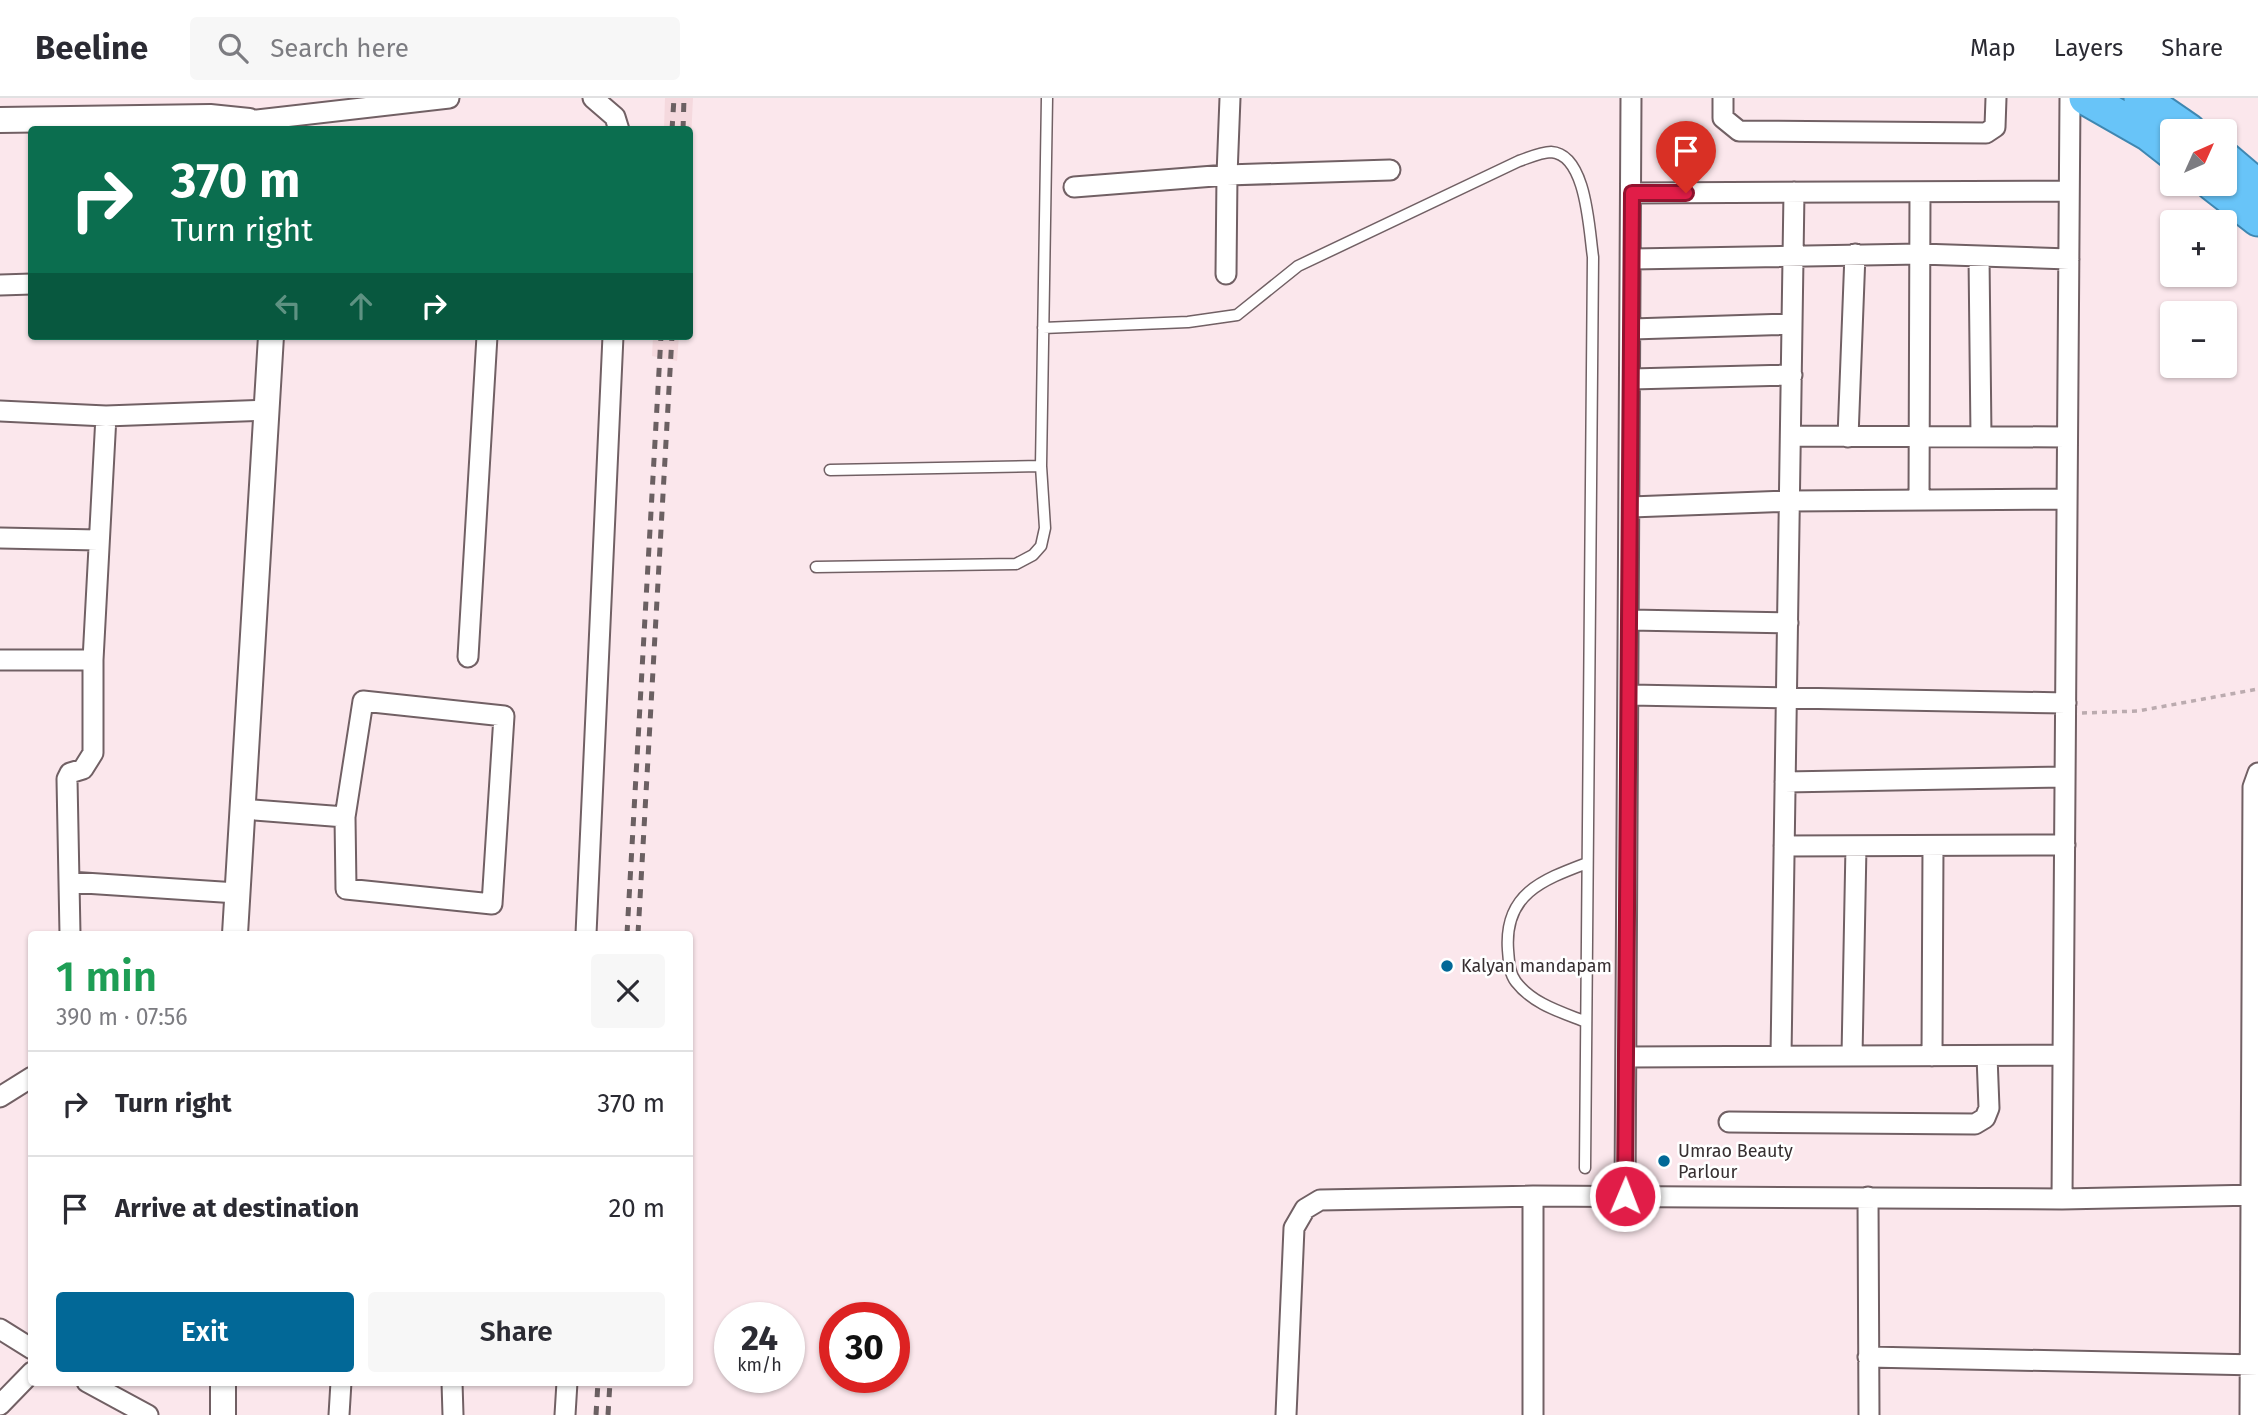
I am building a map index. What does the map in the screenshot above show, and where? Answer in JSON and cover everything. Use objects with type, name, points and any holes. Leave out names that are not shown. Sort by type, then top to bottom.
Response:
[{"type":"highway","points":[[2086,98],[2160,143]]},
{"type":"highway","points":[[2141,98],[2172,119]]},
{"type":"highway","points":[[2237,169],[2258,187]]},
{"type":"highway","points":[[2228,196],[2258,219]]},
{"type":"street","points":[[0,120],[210,117],[254,125],[449,98]]},
{"type":"street","points":[[593,98],[615,117],[618,126]]},
{"type":"street","points":[[1226,274],[1230,98]]},
{"type":"street","points":[[1625,1196],[1632,329],[1631,98]]},
{"type":"street","points":[[1723,98],[1723,118],[1739,131],[1986,133],[1995,127],[1996,98]]},
{"type":"street","points":[[2062,1199],[2070,98]]},
{"type":"street","points":[[1074,187],[1227,175],[1390,170]]},
{"type":"street","points":[[1632,193],[2069,191]]},
{"type":"street","points":[[1781,1056],[1794,192]]},
{"type":"street","points":[[1919,500],[1920,192]]},
{"type":"street","points":[[1632,259],[1856,254],[2068,259]]},
{"type":"street","points":[[1847,436],[1856,254]]},
{"type":"street","points":[[1979,256],[1981,437]]},
{"type":"street","points":[[0,285],[28,284]]},
{"type":"street","points":[[1632,329],[1792,324]]},
{"type":"street","points":[[234,931],[271,340]]},
{"type":"street","points":[[467,657],[488,340]]},
{"type":"street","points":[[586,931],[613,340]]},
{"type":"street","points":[[1631,379],[1792,375]]},
{"type":"street","points":[[0,411],[106,416],[268,410]]},
{"type":"street","points":[[70,931],[67,779],[71,773],[83,769],[93,753],[93,660],[106,416]]},
{"type":"street","points":[[1791,436],[2067,437]]},
{"type":"street","points":[[1631,507],[1790,501],[2067,499]]},
{"type":"street","points":[[0,538],[98,540]]},
{"type":"street","points":[[1630,620],[1788,624]]},
{"type":"street","points":[[0,660],[93,660]]},
{"type":"street","points":[[1630,695],[1786,697],[2066,708]]},
{"type":"street","points":[[363,701],[504,716],[492,904],[346,889],[345,817],[363,701]]},
{"type":"street","points":[[2250,1415],[2254,1364],[2253,787],[2258,773]]},
{"type":"street","points":[[1785,782],[2065,777]]},
{"type":"street","points":[[242,809],[345,817]]},
{"type":"street","points":[[1784,846],[2065,845]]},
{"type":"street","points":[[1852,1056],[1856,846]]},
{"type":"street","points":[[1932,1056],[1933,846]]},
{"type":"street","points":[[69,882],[237,892]]},
{"type":"street","points":[[1628,1057],[2063,1055]]},
{"type":"street","points":[[1729,1122],[1975,1124],[1985,1118],[1989,1108],[1987,1056]]},
{"type":"street","points":[[0,1097],[28,1079]]},
{"type":"street","points":[[1286,1415],[1294,1228],[1305,1209],[1320,1200],[1534,1196],[2062,1199],[2254,1195]]},
{"type":"street","points":[[1533,1415],[1534,1196]]},
{"type":"street","points":[[1868,1197],[1869,1415]]},
{"type":"street","points":[[0,1329],[28,1346]]},
{"type":"street","points":[[1868,1357],[2254,1364]]},
{"type":"street","points":[[0,1405],[28,1376]]},
{"type":"street","points":[[94,1386],[148,1415]]},
{"type":"street","points":[[223,1386],[223,1415]]},
{"type":"street","points":[[339,1415],[341,1386]]},
{"type":"street","points":[[452,1386],[453,1415]]},
{"type":"street","points":[[565,1415],[567,1386]]},
{"type":"lane","points":[[816,567],[1016,564],[1033,555],[1041,546],[1045,528],[1041,466],[1047,98]]},
{"type":"lane","points":[[1043,328],[1188,323],[1237,315],[1298,266],[1519,161],[1550,152],[1561,155],[1572,164],[1581,182],[1592,257],[1585,1168]]},
{"type":"lane","points":[[830,470],[1041,466]]},
{"type":"lane","points":[[1586,1022],[1550,1008],[1516,982],[1511,974],[1508,932],[1510,916],[1530,891],[1549,877],[1587,863]]},
{"type":"path","points":[[2066,708],[2138,710],[2258,689]]},
{"type":"shaded area","points":[[665,98],[693,98],[692,126],[664,126]]},
{"type":"shaded area","points":[[653,340],[679,340],[677,361],[652,356]]},
{"type":"railway","points":[[672,126],[674,98]]},
{"type":"railway","points":[[683,126],[684,98]]},
{"type":"railway","points":[[627,931],[661,340]]},
{"type":"railway","points":[[638,931],[672,340]]},
{"type":"railway","points":[[596,1415],[598,1386]]},
{"type":"railway","points":[[608,1415],[610,1386]]},
{"type":"place","name":"Kalyan mandapam","points":[[1447,966]]},
{"type":"place","name":"Umrao Beauty Parlour","points":[[1664,1161]]},
{"type":"route","points":[[1625,1196],[1632,193],[1686,193]]}]
